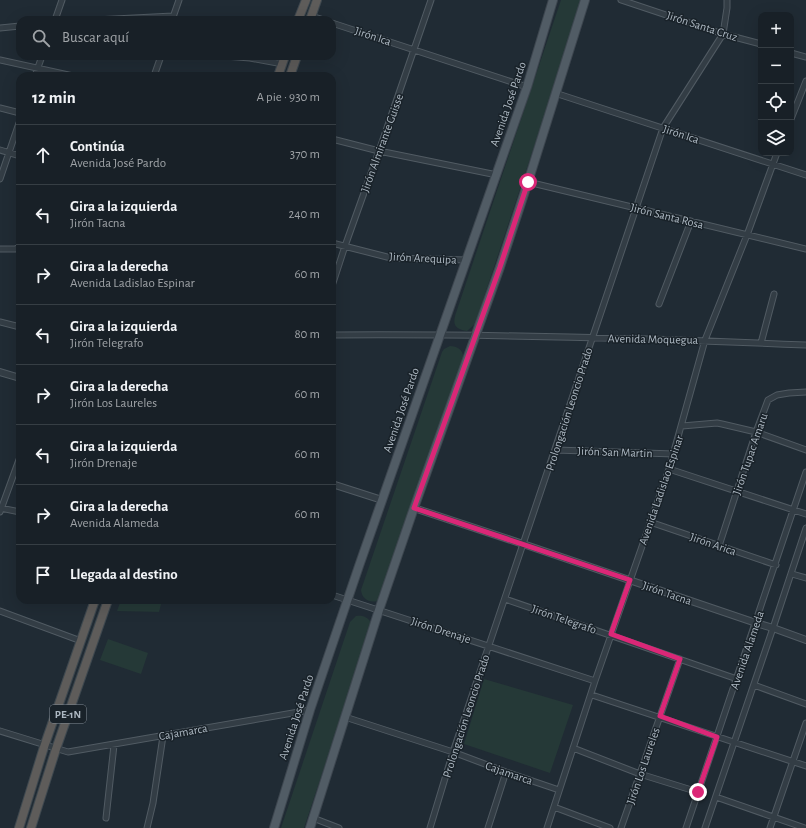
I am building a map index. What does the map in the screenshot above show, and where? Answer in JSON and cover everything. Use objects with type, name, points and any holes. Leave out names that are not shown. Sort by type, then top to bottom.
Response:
[{"type":"highway","points":[[300,16],[306,0]]},
{"type":"highway","points":[[311,16],[317,0]]},
{"type":"highway","points":[[280,72],[284,60]]},
{"type":"highway","points":[[291,72],[296,60]]},
{"type":"highway","name":"PE-1N","points":[[19,828],[45,746],[94,604]]},
{"type":"highway","name":"PE-1N","points":[[31,828],[56,749],[107,604]]},
{"type":"main road","name":"Avenida José Pardo","points":[[274,828],[310,710],[382,500],[528,87],[553,0]]},
{"type":"main road","points":[[310,828],[379,610],[528,182],[585,0]]},
{"type":"street","points":[[56,16],[62,0]]},
{"type":"street","points":[[174,16],[178,0]]},
{"type":"street","name":"Jirón Almirante Guisse","points":[[336,274],[431,0]]},
{"type":"street","name":"Jirón Santa Cruz","points":[[621,0],[723,34],[758,43]]},
{"type":"street","name":"Prolongación Leoncio Prado","points":[[430,828],[453,752],[556,450],[663,128],[723,34],[727,0]]},
{"type":"street","name":"Jirón Ica","points":[[336,23],[528,87]]},
{"type":"street","points":[[0,28],[16,26]]},
{"type":"street","points":[[794,54],[806,57]]},
{"type":"street","points":[[0,60],[56,72]]},
{"type":"street","points":[[36,72],[41,60]]},
{"type":"street","points":[[155,72],[160,60]]},
{"type":"street","points":[[794,111],[806,81]]},
{"type":"street","name":"Jirón Ica","points":[[555,93],[806,175]]},
{"type":"street","points":[[0,108],[16,112]]},
{"type":"street","points":[[0,179],[16,132]]},
{"type":"street","points":[[336,140],[379,151],[496,175]]},
{"type":"street","points":[[0,150],[16,155]]},
{"type":"street","name":"Avenida Ladislao Espinar","points":[[547,828],[572,748],[592,695],[595,681],[674,454],[705,340],[747,235],[776,156]]},
{"type":"street","name":"Jirón Santa Rosa","points":[[528,182],[806,249]]},
{"type":"street","points":[[659,304],[691,221]]},
{"type":"street","name":"Jirón Arequipa","points":[[336,244],[391,258],[467,260]]},
{"type":"street","points":[[0,249],[16,249]]},
{"type":"street","points":[[760,343],[774,294]]},
{"type":"street","points":[[0,322],[16,326]]},
{"type":"street","name":"Avenida Moquegua","points":[[336,334],[441,334],[705,340],[806,345]]},
{"type":"street","points":[[0,372],[16,377]]},
{"type":"street","name":"Jirón Tupac Amaru","points":[[719,546],[768,400],[777,395],[806,392]]},
{"type":"street","points":[[682,426],[717,423],[756,432],[806,450]]},
{"type":"street","name":"Jirón San Martin","points":[[556,450],[674,454]]},
{"type":"street","points":[[16,468],[0,510],[16,512]]},
{"type":"street","points":[[669,469],[806,514]]},
{"type":"street","name":"Avenida Alameda","points":[[686,828],[776,565],[806,472]]},
{"type":"street","points":[[336,485],[382,500]]},
{"type":"street","name":"Jirón Tacna","points":[[414,508],[806,640]]},
{"type":"street","name":"Jirón Arica","points":[[650,522],[776,565]]},
{"type":"street","name":"Avenida Alameda","points":[[705,828],[774,628],[806,528]]},
{"type":"street","points":[[792,574],[806,578]]},
{"type":"street","name":"Jirón Drenaje","points":[[336,596],[489,645],[595,681]]},
{"type":"street","name":"Jirón Telegrafo","points":[[505,599],[611,634],[737,679]]},
{"type":"street","points":[[0,611],[81,641]]},
{"type":"street","name":"Jirón Los Laureles","points":[[621,828],[680,659]]},
{"type":"street","points":[[754,685],[806,704]]},
{"type":"street","points":[[592,695],[660,716],[717,737],[735,741],[806,766]]},
{"type":"street","name":"Cajamarca","points":[[0,731],[68,752],[310,710]]},
{"type":"street","name":"Cajamarca","points":[[345,717],[453,752],[559,790]]},
{"type":"street","points":[[770,828],[806,723]]},
{"type":"street","points":[[147,828],[153,803],[163,736]]},
{"type":"street","points":[[106,818],[114,745]]},
{"type":"street","points":[[572,748],[640,774],[698,792]]},
{"type":"street","points":[[488,828],[506,772]]},
{"type":"street","points":[[716,797],[805,828]]},
{"type":"street","points":[[554,807],[610,828]]},
{"type":"street","points":[[313,818],[339,828]]},
{"type":"green space","points":[[561,0],[583,0],[475,324],[467,331],[463,330],[457,328],[456,326],[454,321],[456,313]]},
{"type":"green space","points":[[450,346],[456,347],[462,352],[463,361],[380,600],[373,602],[365,599],[361,590],[442,352]]},
{"type":"green space","points":[[120,604],[161,604],[159,612],[117,611]]},
{"type":"green space","points":[[356,616],[365,617],[372,624],[304,828],[281,828],[350,622]]},
{"type":"green space","points":[[108,639],[148,653],[141,674],[100,660]]},
{"type":"green space","points":[[484,679],[573,705],[550,773],[464,744]]},
{"type":"route","points":[[528,182],[500,267],[414,508],[630,580],[611,634],[680,659],[660,716],[717,737],[698,792]]}]
